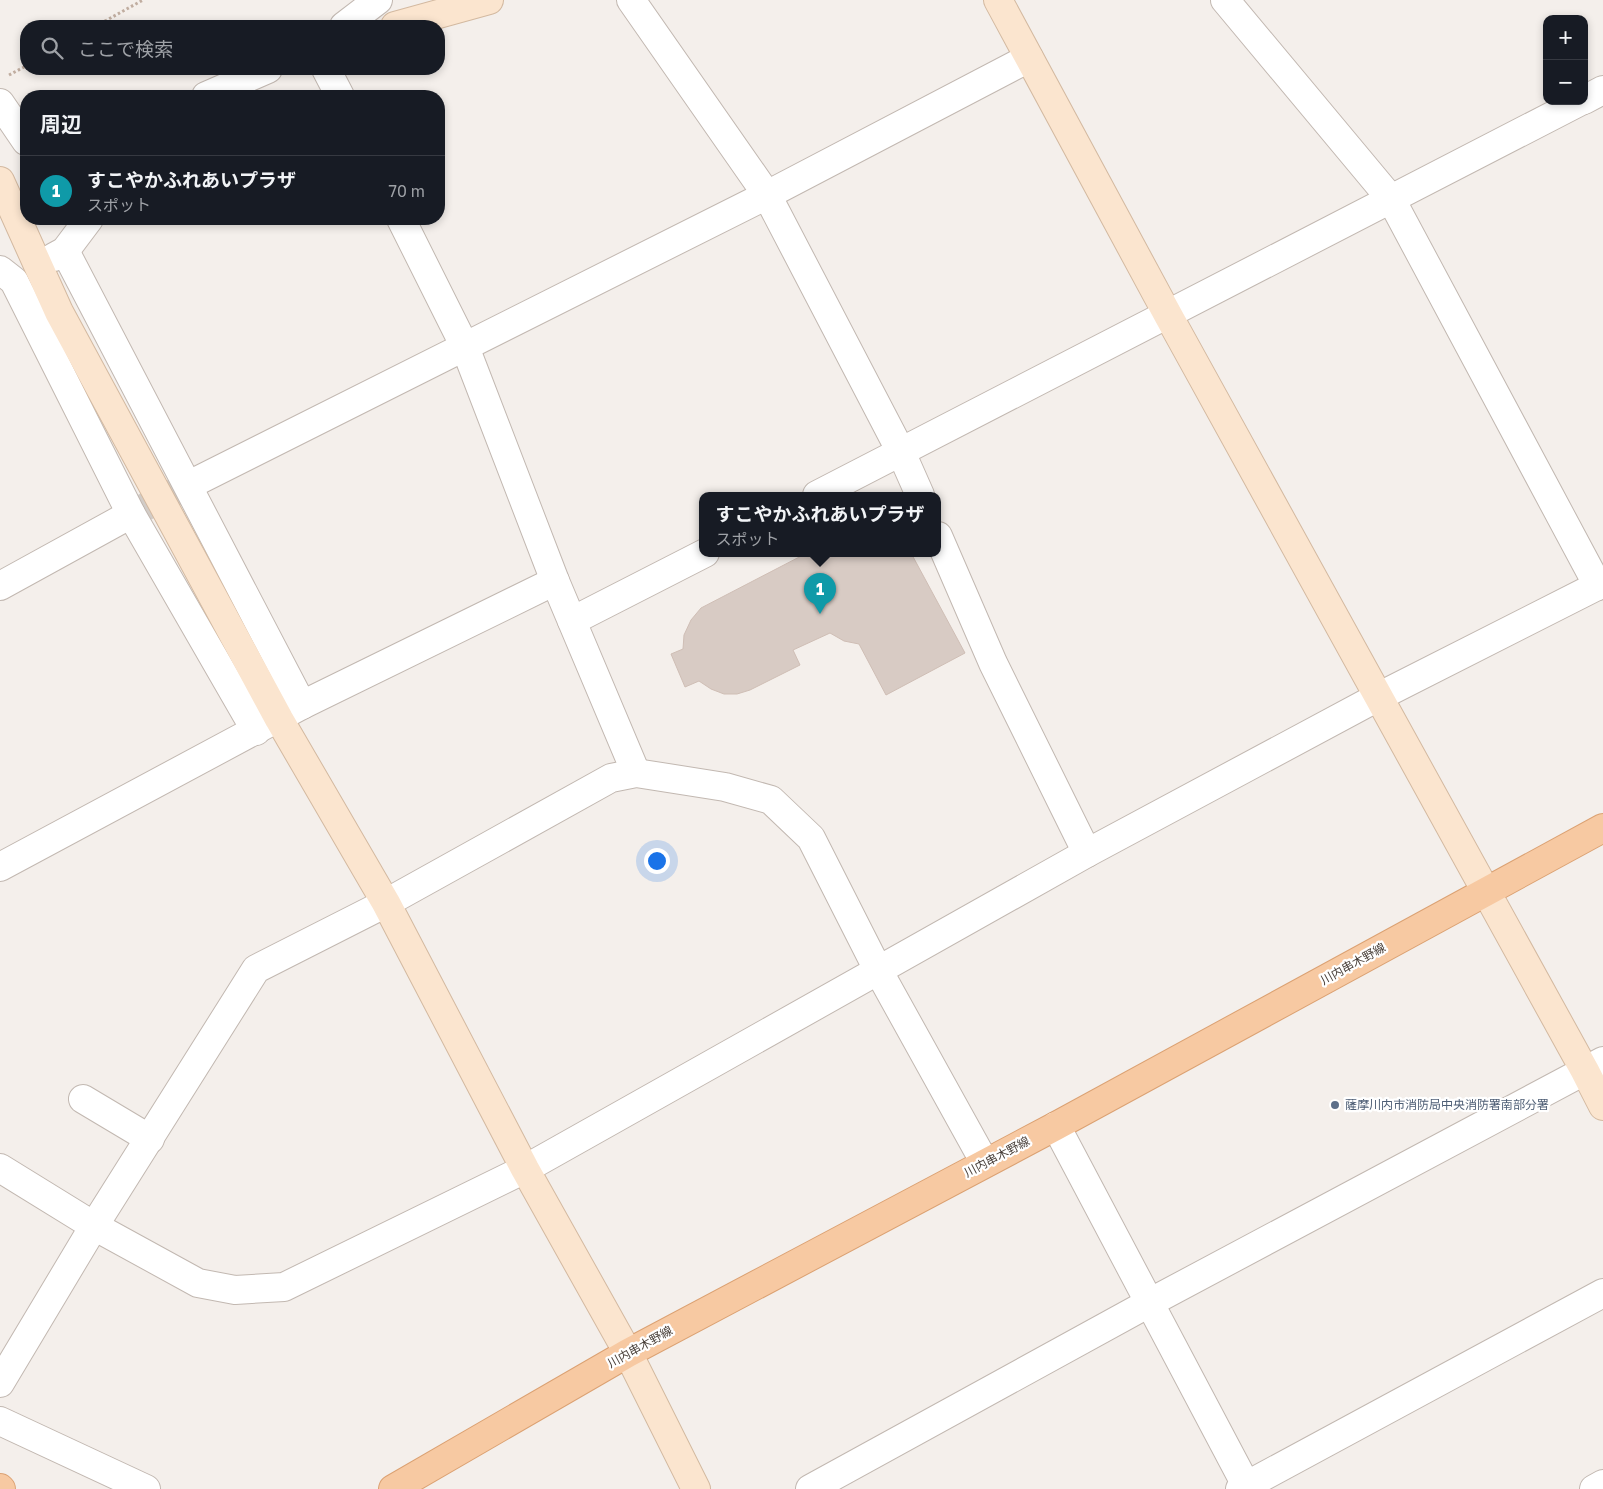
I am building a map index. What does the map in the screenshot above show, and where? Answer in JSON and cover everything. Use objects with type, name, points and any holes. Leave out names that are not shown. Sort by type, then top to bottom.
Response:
[{"type":"main road","name":"川内串木野線","points":[[393,1489],[628,1353],[1056,1126],[1603,828]]},
{"type":"street","points":[[352,20],[378,0]]},
{"type":"street","points":[[417,20],[489,0]]},
{"type":"street","points":[[631,0],[767,196],[901,452],[919,492]]},
{"type":"street","points":[[998,0],[1168,315],[1486,892],[1594,1066],[1603,1106]]},
{"type":"street","points":[[0,1168],[94,1226],[198,1283],[235,1290],[284,1287],[525,1169],[1087,854],[1378,697],[1600,585],[1391,199],[1232,2]]},
{"type":"street","points":[[188,485],[767,196],[1028,58]]},
{"type":"street","points":[[220,90],[254,75]]},
{"type":"street","points":[[329,75],[337,90]]},
{"type":"street","points":[[823,492],[1391,199],[1593,100]]},
{"type":"street","points":[[0,103],[20,132]]},
{"type":"street","points":[[0,181],[59,312],[267,725]]},
{"type":"street","points":[[404,225],[465,348],[555,581],[636,773]]},
{"type":"street","points":[[69,237],[188,485],[302,705]]},
{"type":"street","points":[[9,279],[131,514],[267,725],[386,903],[525,1169],[628,1353],[696,1489]]},
{"type":"street","points":[[0,586],[131,514]]},
{"type":"street","points":[[941,543],[993,663],[1087,854]]},
{"type":"street","points":[[572,621],[699,556]]},
{"type":"street","points":[[0,867],[302,705],[555,581]]},
{"type":"street","points":[[0,1383],[94,1226],[256,969],[386,903],[611,778],[636,773],[724,787],[771,800],[811,838],[878,970],[985,1163]]},
{"type":"street","points":[[810,1489],[1149,1304],[1594,1066]]},
{"type":"street","points":[[83,1098],[150,1139]]},
{"type":"street","points":[[1056,1126],[1244,1488],[1603,1292]]},
{"type":"street","points":[[0,1421],[146,1489]]},
{"type":"street","points":[[1594,1489],[1603,1484]]},
{"type":"path","points":[[107,20],[143,0]]},
{"type":"path","points":[[6,77],[20,69]]},
{"type":"building","points":[[799,557],[913,557],[965,653],[886,695],[859,644],[844,641],[830,633],[793,650],[800,665],[750,690],[737,694],[724,694],[711,689],[699,681],[685,687],[671,654],[683,649],[684,635],[691,620],[701,608]]},
{"type":"tunnel","points":[[131,514],[189,485]]},
{"type":"place","name":"すこやかふれあいプラザ","points":[[820,614]]},
{"type":"place","name":"薩摩川内市消防局中央消防署南部分署","points":[[1335,1105]]}]
